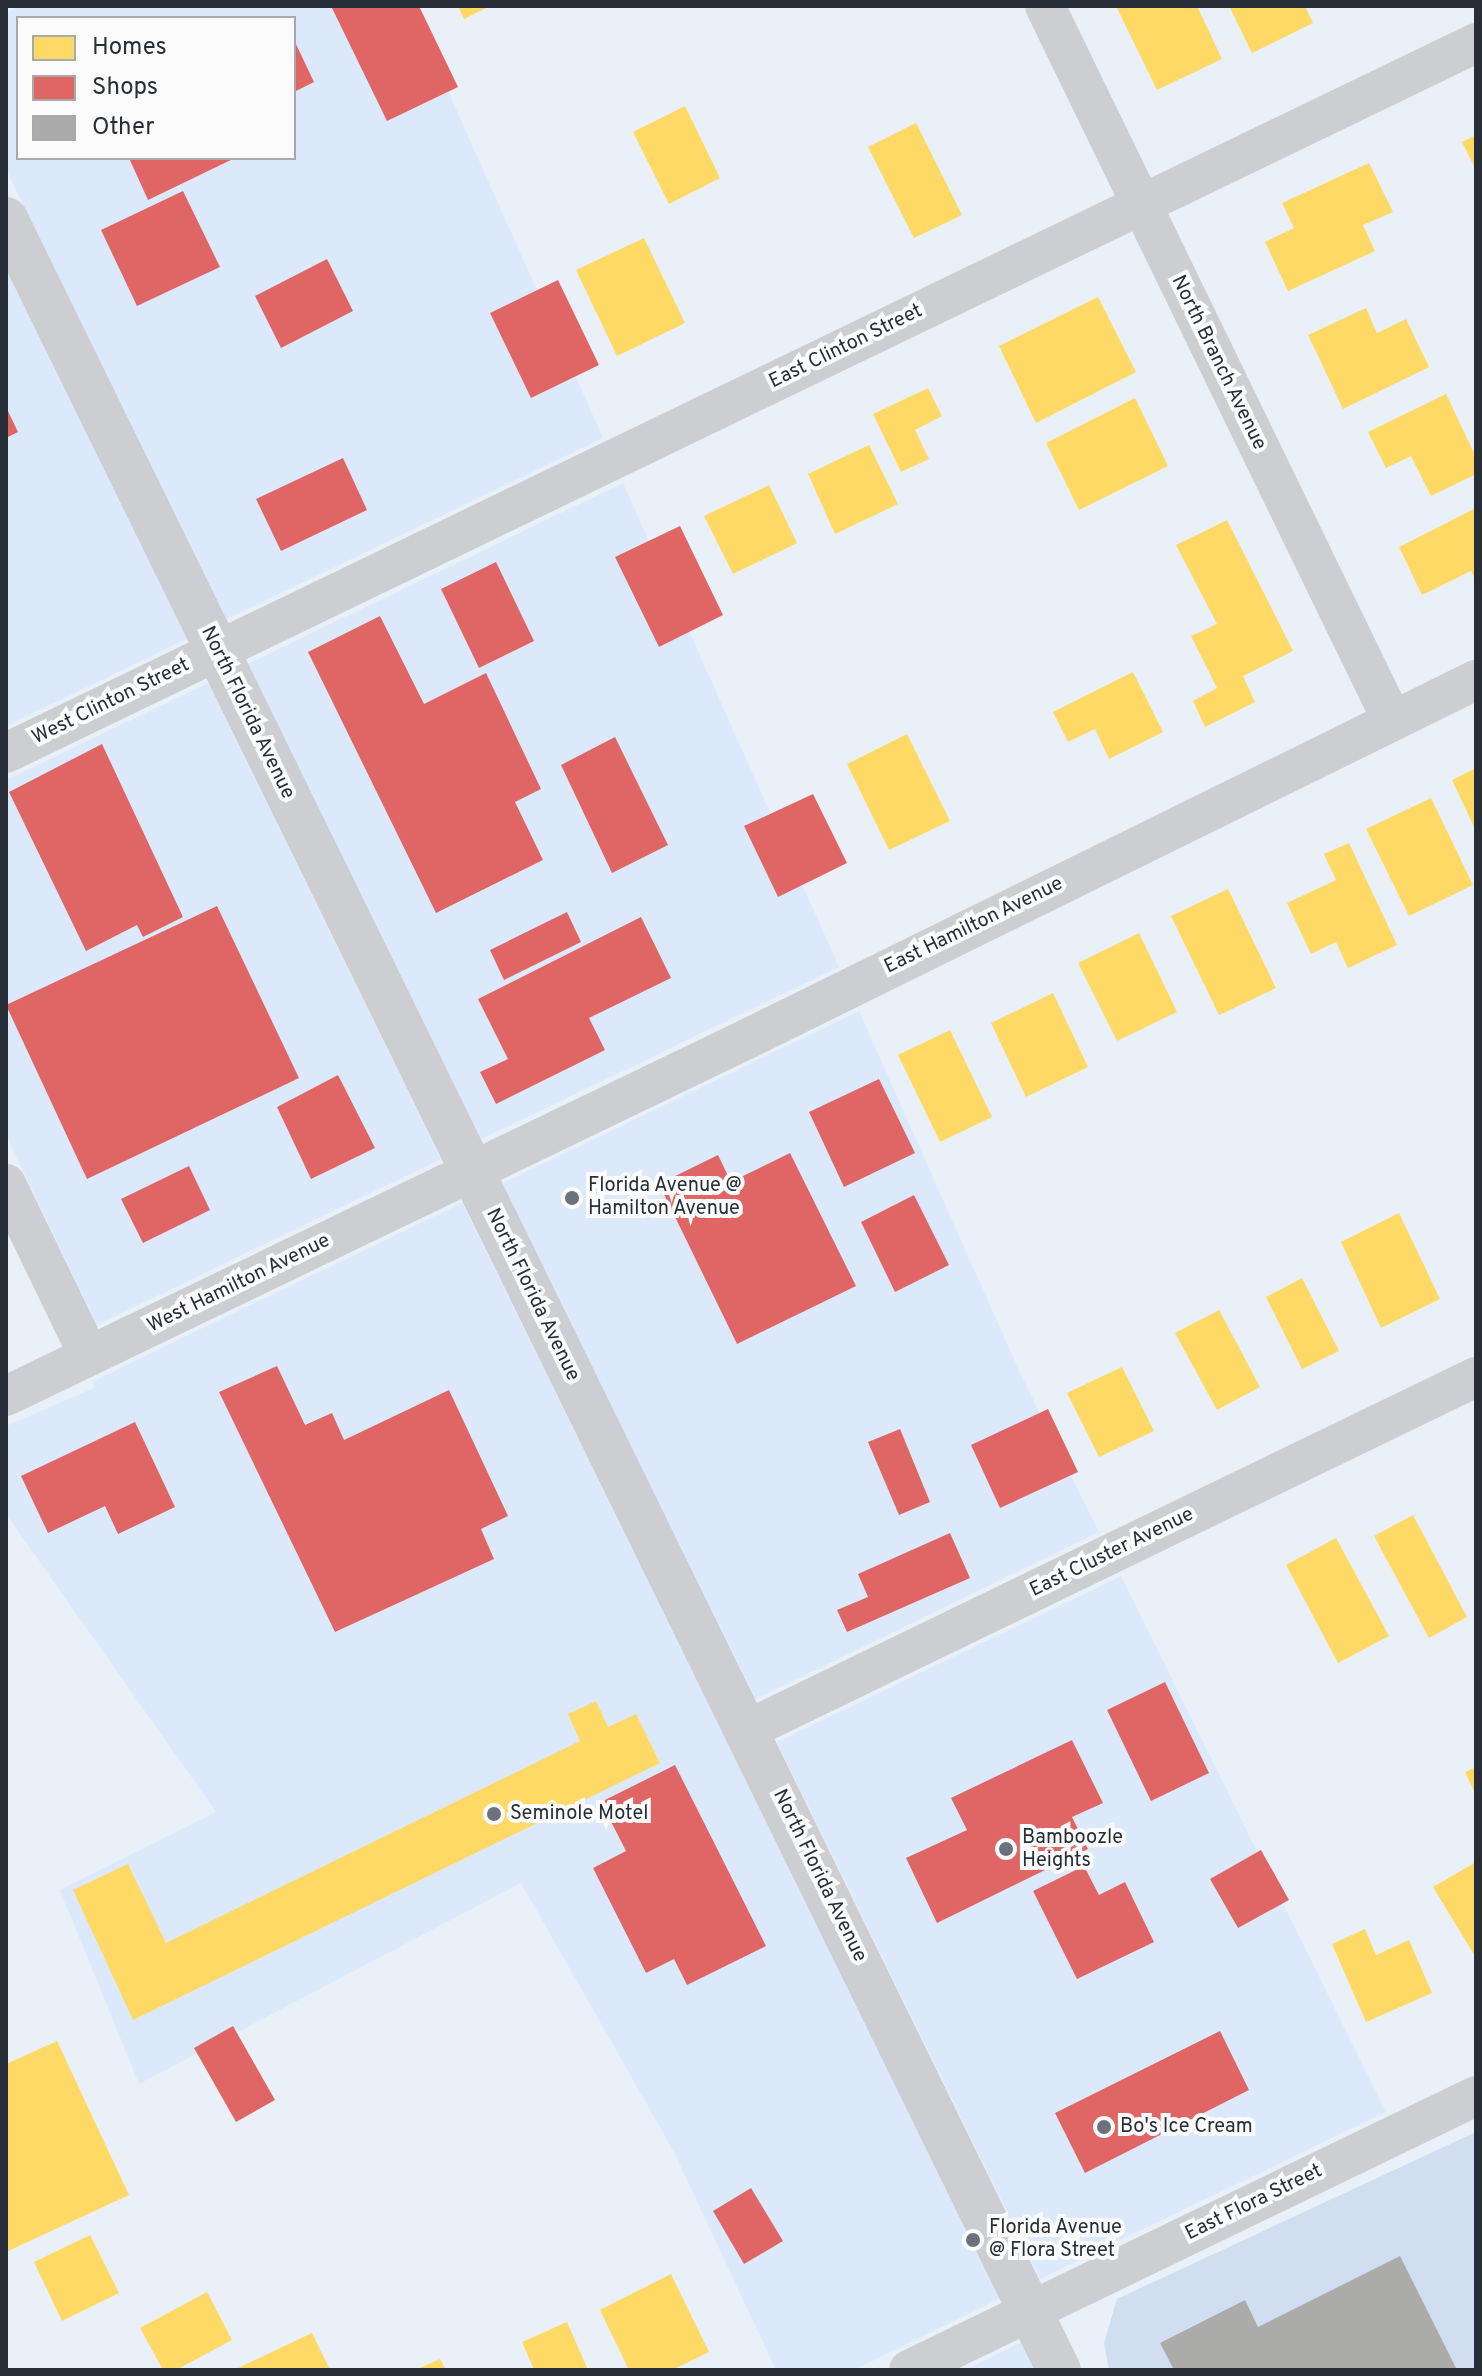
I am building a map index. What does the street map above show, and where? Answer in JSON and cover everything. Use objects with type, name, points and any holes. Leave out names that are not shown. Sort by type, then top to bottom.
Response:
[{"type":"main road","name":"North Florida Avenue","points":[[6,219],[1059,2370]]},
{"type":"street","name":"North Branch Avenue","points":[[1045,6],[1392,720]]},
{"type":"street","name":"East Clinton Street","points":[[217,651],[1476,43]]},
{"type":"street","name":"West Clinton Street","points":[[6,753],[217,651]]},
{"type":"street","name":"East Hamilton Avenue","points":[[471,1172],[1476,680]]},
{"type":"street","name":"West Hamilton Avenue","points":[[6,1396],[471,1172]]},
{"type":"street","points":[[6,1184],[89,1356]]},
{"type":"street","name":"East Cluster Avenue","points":[[747,1730],[1476,1377]]},
{"type":"street","name":"East Flora Street","points":[[909,2370],[1476,2096]]},
{"type":"shaded area","points":[[19,6],[410,6],[603,438],[225,620],[6,169],[6,13]]},
{"type":"shaded area","points":[[6,268],[187,639],[6,726]]},
{"type":"shaded area","points":[[623,483],[839,967],[480,1140],[247,664]]},
{"type":"shaded area","points":[[208,683],[441,1159],[97,1325],[6,1135],[6,780]]},
{"type":"shaded area","points":[[859,1011],[1021,1375],[1099,1532],[756,1699],[501,1184]]},
{"type":"shaded area","points":[[462,1203],[1001,2298],[854,2370],[776,2370],[673,2150],[521,1883],[139,2084],[60,1890],[216,1812],[6,1514],[6,1426],[94,1388],[93,1381]]},
{"type":"shaded area","points":[[1121,1576],[1386,2112],[1040,2279],[777,1742]]},
{"type":"shaded area","points":[[1476,2132],[1476,2370],[1109,2370],[1104,2343],[1117,2299]]},
{"type":"shaded area","points":[[1022,2342],[1035,2370],[965,2370]]},
{"type":"building: Homes","points":[[458,6],[490,6],[464,19]]},
{"type":"building: Homes","points":[[1116,6],[1197,6],[1222,59],[1157,90]]},
{"type":"building: Homes","points":[[1229,6],[1305,6],[1313,23],[1252,53]]},
{"type":"building: Homes","points":[[685,106],[720,178],[669,204],[633,132]]},
{"type":"building: Homes","points":[[916,123],[962,215],[914,238],[868,147]]},
{"type":"building: Homes","points":[[1476,135],[1476,170],[1462,142]]},
{"type":"building: Homes","points":[[1369,163],[1393,212],[1363,225],[1375,251],[1288,291],[1265,242],[1294,228],[1282,203]]},
{"type":"building: Homes","points":[[644,238],[685,323],[617,356],[576,270]]},
{"type":"building: Homes","points":[[1098,297],[1136,372],[1036,423],[999,346]]},
{"type":"building: Homes","points":[[1366,308],[1377,333],[1406,319],[1429,367],[1343,409],[1308,335]]},
{"type":"building: Homes","points":[[928,388],[942,416],[915,430],[929,459],[901,472],[873,414]]},
{"type":"building: Homes","points":[[1446,394],[1476,457],[1476,474],[1431,496],[1411,456],[1386,468],[1368,432]]},
{"type":"building: Homes","points":[[1135,398],[1168,466],[1079,510],[1046,443]]},
{"type":"building: Homes","points":[[869,445],[898,504],[835,534],[808,474]]},
{"type":"building: Homes","points":[[769,485],[797,543],[733,574],[704,516]]},
{"type":"building: Homes","points":[[1476,508],[1476,581],[1471,571],[1422,595],[1399,547]]},
{"type":"building: Homes","points":[[1227,520],[1293,651],[1243,676],[1255,702],[1205,727],[1193,701],[1217,688],[1191,636],[1217,624],[1176,545]]},
{"type":"building: Homes","points":[[1133,672],[1163,732],[1109,759],[1095,729],[1068,742],[1053,712]]},
{"type":"building: Homes","points":[[907,734],[950,821],[889,850],[847,764]]},
{"type":"building: Homes","points":[[1476,768],[1476,831],[1452,780]]},
{"type":"building: Homes","points":[[1431,798],[1473,885],[1409,916],[1366,829]]},
{"type":"building: Homes","points":[[1349,843],[1397,945],[1348,968],[1336,942],[1311,954],[1287,903],[1336,880],[1324,854]]},
{"type":"building: Homes","points":[[1228,889],[1276,988],[1219,1015],[1171,916]]},
{"type":"building: Homes","points":[[1139,933],[1177,1012],[1117,1041],[1078,963]]},
{"type":"building: Homes","points":[[1053,993],[1088,1067],[1026,1097],[991,1023]]},
{"type":"building: Homes","points":[[950,1030],[992,1117],[940,1142],[898,1055]]},
{"type":"building: Homes","points":[[1399,1213],[1440,1299],[1381,1328],[1341,1242]]},
{"type":"building: Homes","points":[[1302,1278],[1339,1351],[1302,1369],[1266,1297]]},
{"type":"building: Homes","points":[[1219,1310],[1260,1387],[1217,1410],[1175,1333]]},
{"type":"building: Homes","points":[[1122,1367],[1154,1431],[1099,1457],[1067,1393]]},
{"type":"building: Homes","points":[[1413,1515],[1467,1617],[1429,1638],[1374,1536]]},
{"type":"building: Homes","points":[[1336,1538],[1389,1636],[1338,1663],[1286,1565]]},
{"type":"building: Homes","name":"Seminole Motel","points":[[596,1701],[608,1727],[636,1714],[660,1763],[133,2020],[73,1890],[128,1864],[166,1943],[580,1741],[568,1714]]},
{"type":"building: Homes","points":[[1476,1767],[1476,1795],[1465,1772]]},
{"type":"building: Homes","points":[[1476,1862],[1476,1958],[1433,1887]]},
{"type":"building: Homes","points":[[1365,1929],[1376,1955],[1409,1940],[1432,1993],[1366,2022],[1332,1944]]},
{"type":"building: Homes","points":[[57,2041],[129,2195],[6,2252],[6,2064]]},
{"type":"building: Homes","points":[[90,2235],[119,2293],[62,2321],[34,2262]]},
{"type":"building: Homes","points":[[671,2274],[709,2352],[672,2370],[629,2370],[600,2310]]},
{"type":"building: Homes","points":[[207,2292],[232,2340],[176,2370],[163,2370],[140,2328]]},
{"type":"building: Homes","points":[[567,2322],[588,2370],[534,2370],[522,2342]]},
{"type":"building: Homes","points":[[312,2333],[330,2370],[234,2370]]},
{"type":"building: Homes","points":[[440,2359],[446,2370],[415,2370]]},
{"type":"building: Shops","points":[[419,6],[458,87],[387,121],[332,8]]},
{"type":"building: Shops","points":[[296,44],[314,82],[296,91]]},
{"type":"building: Shops","points":[[130,160],[231,160],[148,200]]},
{"type":"building: Shops","points":[[183,191],[220,267],[137,306],[101,230]]},
{"type":"building: Shops","points":[[327,259],[353,311],[281,348],[255,296]]},
{"type":"building: Shops","points":[[558,280],[599,365],[531,398],[490,313]]},
{"type":"building: Shops","points":[[6,407],[18,432],[6,438]]},
{"type":"building: Shops","points":[[343,458],[367,510],[281,551],[256,499]]},
{"type":"building: Shops","points":[[680,526],[723,615],[659,647],[615,557]]},
{"type":"building: Shops","points":[[496,562],[534,641],[479,668],[441,589]]},
{"type":"building: Shops","points":[[380,616],[424,704],[486,673],[541,789],[515,802],[543,860],[436,913],[308,652]]},
{"type":"building: Shops","points":[[615,737],[668,845],[612,873],[561,765]]},
{"type":"building: Shops","points":[[102,744],[183,917],[143,937],[137,925],[86,951],[9,792]]},
{"type":"building: Shops","points":[[813,794],[847,863],[778,897],[744,826]]},
{"type":"building: Shops","points":[[217,906],[299,1078],[87,1179],[6,1005]]},
{"type":"building: Shops","points":[[567,912],[581,942],[504,980],[490,950]]},
{"type":"building: Shops","points":[[641,917],[671,978],[589,1018],[605,1050],[496,1104],[480,1072],[508,1059],[478,999]]},
{"type":"building: Shops","points":[[338,1075],[375,1148],[311,1179],[277,1107]]},
{"type":"building: Shops","points":[[879,1079],[915,1153],[844,1187],[809,1112]]},
{"type":"building: Shops","points":[[790,1153],[856,1286],[737,1344],[659,1184],[718,1155],[731,1182]]},
{"type":"building: Shops","points":[[189,1166],[210,1210],[143,1243],[121,1199]]},
{"type":"building: Shops","points":[[914,1195],[949,1265],[895,1292],[861,1222]]},
{"type":"building: Shops","points":[[277,1366],[305,1425],[332,1413],[344,1440],[449,1390],[508,1516],[481,1529],[494,1559],[335,1632],[219,1392]]},
{"type":"building: Shops","points":[[1048,1409],[1078,1472],[1000,1508],[971,1445]]},
{"type":"building: Shops","points":[[135,1422],[175,1507],[118,1534],[105,1506],[48,1533],[21,1476]]},
{"type":"building: Shops","points":[[900,1429],[930,1502],[899,1515],[868,1442]]},
{"type":"building: Shops","points":[[950,1533],[970,1578],[847,1632],[837,1610],[868,1597],[858,1574]]},
{"type":"building: Shops","points":[[1165,1682],[1209,1773],[1151,1801],[1107,1710]]},
{"type":"building: Shops","points":[[1072,1740],[1103,1803],[1072,1817],[1088,1849],[937,1923],[906,1858],[967,1830],[951,1798]]},
{"type":"building: Shops","points":[[675,1765],[766,1946],[687,1985],[674,1959],[646,1973],[593,1868],[626,1851],[601,1802]]},
{"type":"building: Shops","points":[[1261,1850],[1289,1900],[1238,1928],[1210,1879]]},
{"type":"building: Shops","points":[[1084,1866],[1099,1895],[1125,1882],[1154,1942],[1077,1979],[1033,1891]]},
{"type":"building: Shops","points":[[233,2026],[275,2100],[236,2122],[194,2048]]},
{"type":"building: Shops","points":[[1220,2031],[1249,2090],[1085,2173],[1055,2113]]},
{"type":"building: Shops","points":[[751,2188],[783,2241],[744,2264],[713,2211]]},
{"type":"building: Other","points":[[1400,2256],[1457,2370],[1174,2370],[1160,2343],[1245,2300],[1258,2327]]},
{"type":"place","name":"Florida Avenue @ Hamilton Avenue","points":[[572,1198]]},
{"type":"place","name":"Seminole Motel","points":[[494,1814]]},
{"type":"place","name":"Bamboozle Heights","points":[[1006,1849]]},
{"type":"place","name":"Bo's Ice Cream","points":[[1104,2127]]},
{"type":"place","name":"Florida Avenue @ Flora Street","points":[[973,2240]]}]
